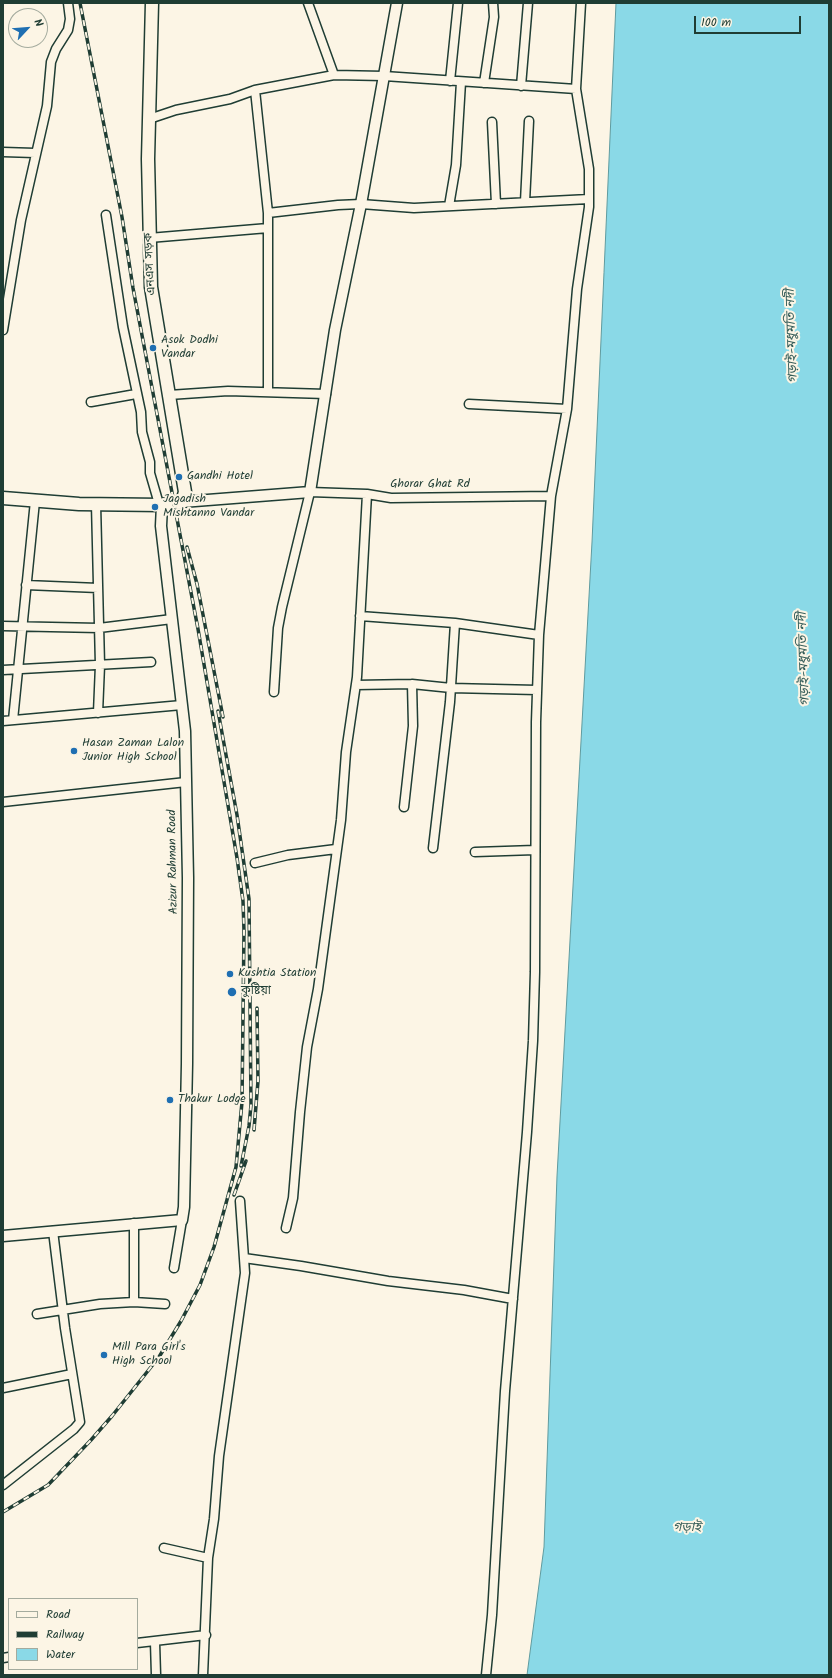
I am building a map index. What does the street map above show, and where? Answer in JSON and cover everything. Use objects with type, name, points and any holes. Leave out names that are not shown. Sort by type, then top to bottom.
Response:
[{"type":"main road","name":"এনএস সড়ক","points":[[152,3],[149,119],[149,238],[151,287],[185,492],[182,502]]},
{"type":"main road","points":[[3,498],[96,504],[160,505],[182,502]]},
{"type":"street","points":[[3,330],[21,220],[35,153],[47,106],[51,62],[56,49],[68,30],[70,19],[68,3]]},
{"type":"street","points":[[308,3],[334,75]]},
{"type":"street","points":[[274,692],[278,628],[310,492],[335,330],[361,204],[397,3]]},
{"type":"street","points":[[450,81],[458,3]]},
{"type":"street","points":[[484,83],[494,17],[493,3]]},
{"type":"street","points":[[521,86],[528,3]]},
{"type":"street","points":[[486,1675],[492,1615],[505,1391],[527,1132],[533,1041],[535,972],[534,850],[539,636],[551,496],[567,410],[576,289],[589,198],[588,169],[576,89],[581,3]]},
{"type":"street","points":[[149,119],[176,110],[230,99],[256,90],[334,75],[384,76],[576,89]]},
{"type":"street","points":[[449,206],[456,165],[461,82]]},
{"type":"street","points":[[256,90],[268,213],[268,392]]},
{"type":"street","points":[[525,202],[529,121]]},
{"type":"street","points":[[492,122],[496,204]]},
{"type":"street","points":[[3,152],[35,153]]},
{"type":"street","points":[[268,213],[361,204],[414,208],[589,198]]},
{"type":"street","points":[[106,215],[123,327],[141,412],[142,432],[150,462],[150,473],[160,505]]},
{"type":"street","points":[[149,238],[268,228]]},
{"type":"street","points":[[169,395],[228,391],[326,394]]},
{"type":"street","points":[[91,402],[136,394]]},
{"type":"street","points":[[469,404],[567,410]]},
{"type":"street","points":[[182,502],[310,492]]},
{"type":"street","name":"Ghorar Ghat Rd","points":[[310,492],[367,494],[391,498],[551,496]]},
{"type":"street","points":[[286,1228],[293,1198],[300,1112],[306,1062],[318,989],[345,787],[346,752],[356,685],[367,494]]},
{"type":"street","points":[[13,720],[21,626],[35,501]]},
{"type":"street","points":[[96,504],[100,665],[98,712]]},
{"type":"street","name":"Azizur Rahman Road","points":[[160,505],[161,526],[182,705],[186,782],[188,878],[187,1064],[184,1207],[182,1220]]},
{"type":"street","points":[[26,585],[98,588]]},
{"type":"street","points":[[360,616],[455,623],[539,636]]},
{"type":"street","points":[[3,626],[99,628],[172,619]]},
{"type":"street","points":[[433,848],[451,688],[455,623]]},
{"type":"street","points":[[3,670],[151,662]]},
{"type":"street","points":[[356,685],[412,684],[451,688],[537,690]]},
{"type":"street","points":[[404,807],[413,726],[412,684]]},
{"type":"street","points":[[3,721],[182,705]]},
{"type":"street","points":[[3,802],[186,782]]},
{"type":"street","points":[[255,863],[288,855],[336,849]]},
{"type":"street","points":[[475,852],[534,850]]},
{"type":"street","points":[[203,1675],[206,1635],[208,1558],[214,1519],[220,1449],[245,1273],[240,1201]]},
{"type":"street","points":[[3,1235],[182,1220],[174,1268]]},
{"type":"street","points":[[134,1223],[134,1302]]},
{"type":"street","points":[[3,1485],[80,1422],[72,1374],[53,1231]]},
{"type":"street","points":[[244,1258],[388,1281],[464,1290],[513,1299]]},
{"type":"street","points":[[37,1314],[63,1309],[134,1302],[165,1304]]},
{"type":"street","points":[[3,1388],[72,1374]]},
{"type":"street","points":[[164,1548],[208,1558]]},
{"type":"street","points":[[138,1643],[206,1635]]},
{"type":"street","points":[[155,1642],[156,1675]]},
{"type":"water","name":"গড়াই","points":[[616,3],[829,3],[829,1675],[527,1675],[544,1547],[557,1176],[592,542]]},
{"type":"railway","points":[[3,1512],[48,1485],[91,1440],[159,1357],[181,1321],[200,1285],[214,1247],[236,1167],[242,1102],[244,931],[243,901],[237,858],[198,629],[133,288],[122,217],[80,3]]},
{"type":"railway","points":[[187,547],[197,584],[223,717]]},
{"type":"railway","points":[[218,711],[237,815],[249,899],[251,1105],[249,1126],[241,1166]]},
{"type":"railway","points":[[254,1130],[258,1081],[257,1008]]},
{"type":"railway","points":[[234,1195],[246,1161]]},
{"type":"place","name":"Asok Dodhi Vandar","points":[[153,348]]},
{"type":"place","name":"Gandhi Hotel","points":[[179,477]]},
{"type":"place","name":"Jagadish Mishtanno Vandar","points":[[155,507]]},
{"type":"place","name":"Hasan Zaman Lalon Junior High School","points":[[74,751]]},
{"type":"place","name":"Kushtia Station","points":[[230,974]]},
{"type":"place","name":"কুষ্টিয়া","points":[[232,992]]},
{"type":"place","name":"Thakur Lodge","points":[[170,1100]]},
{"type":"place","name":"Mill Para Girl's High School","points":[[104,1355]]},
{"type":"water label","name":"গড়াই-মধুমতি নদী","points":[[793,336]]},
{"type":"water label","name":"গড়াই-মধুমতি নদী","points":[[805,659]]}]
